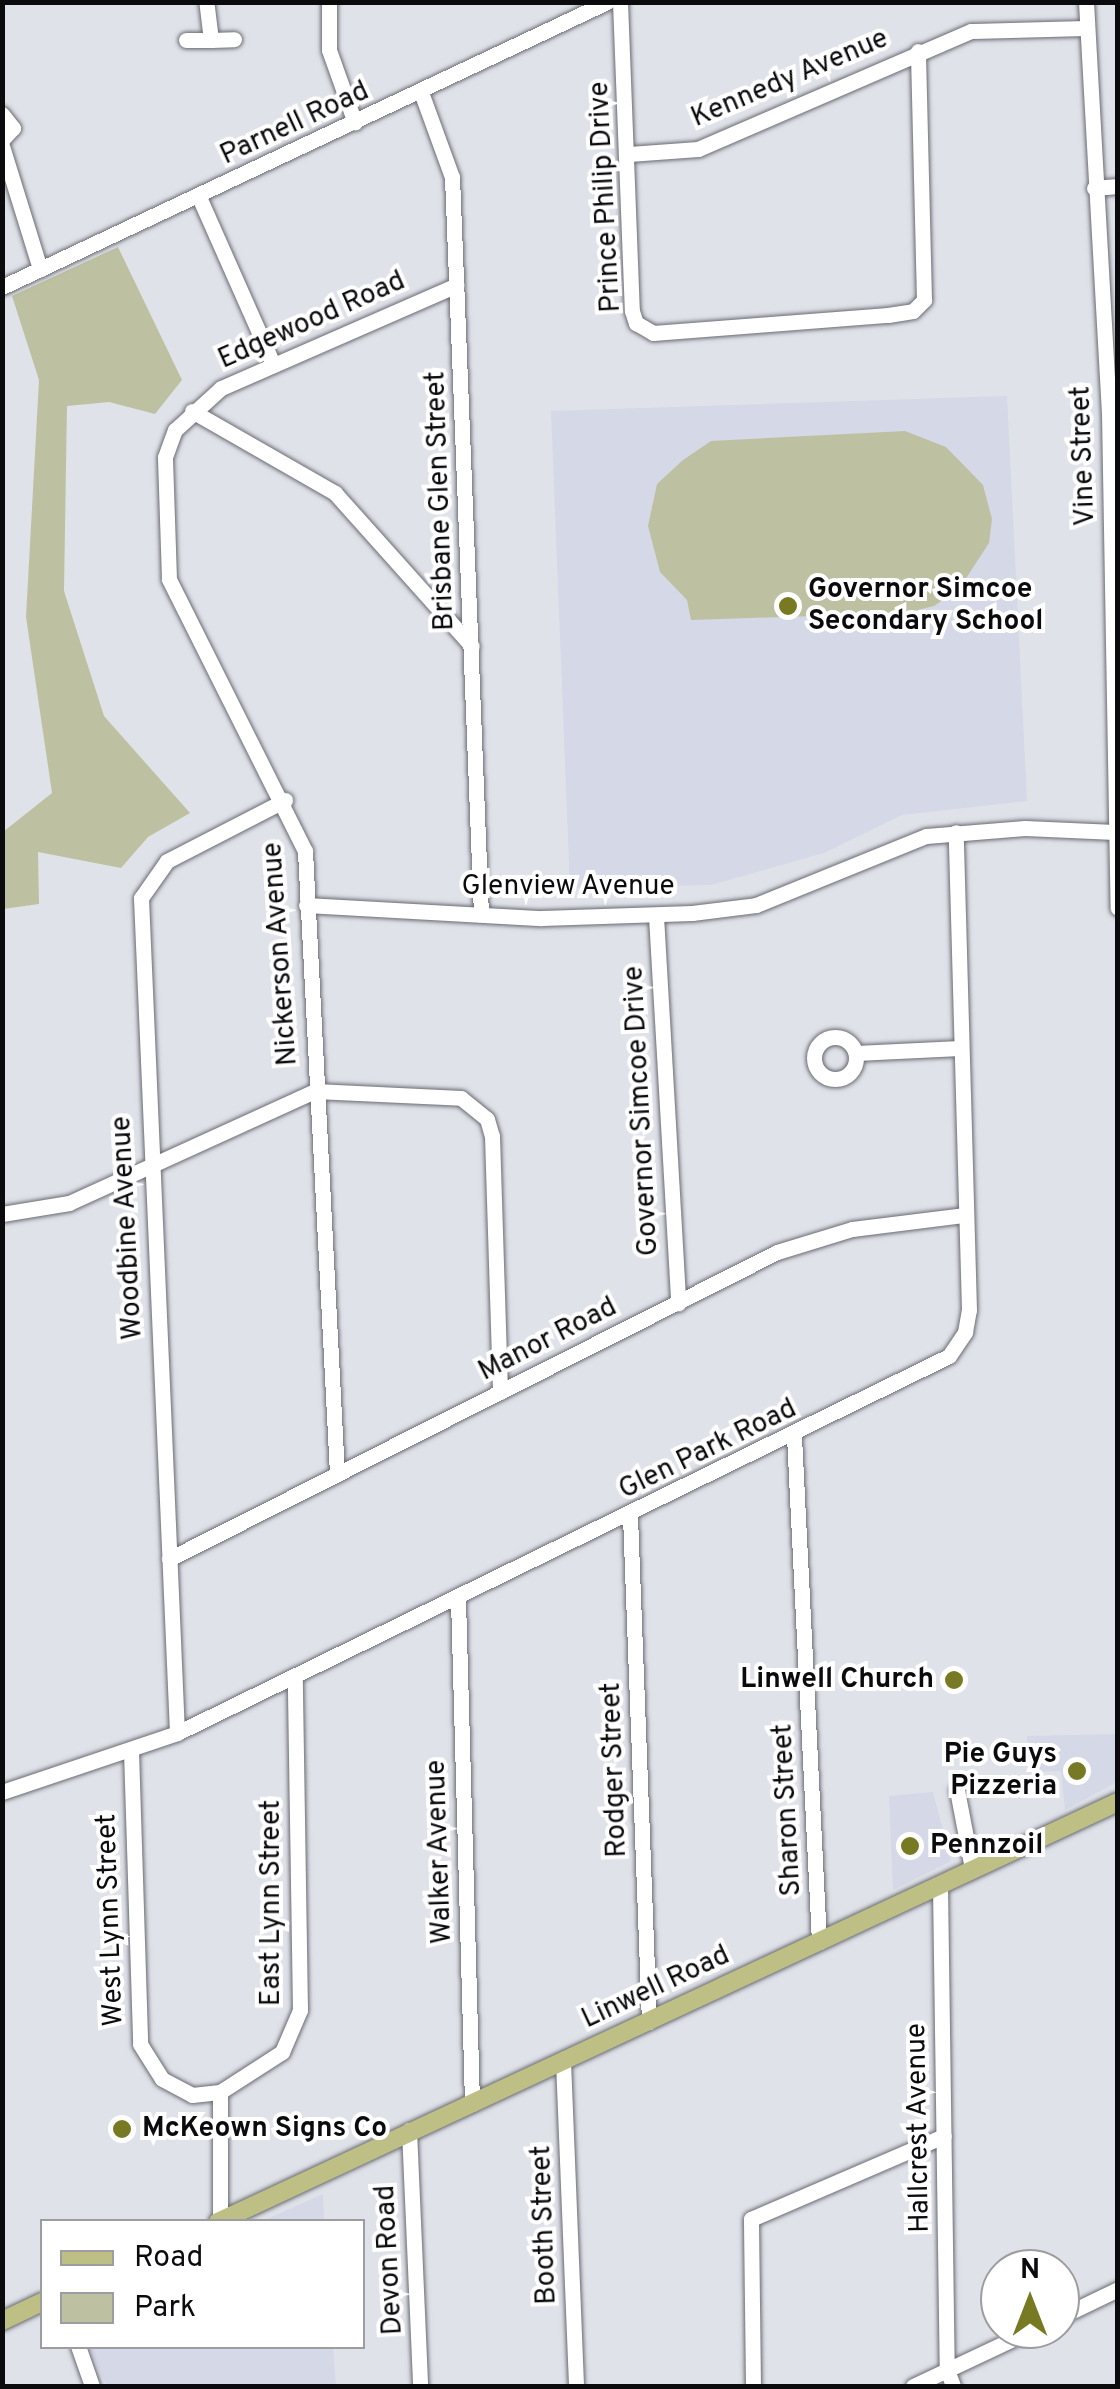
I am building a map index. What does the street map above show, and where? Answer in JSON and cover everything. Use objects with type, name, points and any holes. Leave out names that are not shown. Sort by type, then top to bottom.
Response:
[{"type":"main road","name":"Linwell Road","points":[[222,2219],[1118,1802]]},
{"type":"main road","points":[[3,2320],[40,2303]]},
{"type":"street","points":[[206,2],[211,40]]},
{"type":"street","points":[[328,2],[329,50],[355,123]]},
{"type":"street","name":"Parnell Road","points":[[2,287],[608,2]]},
{"type":"street","name":"Prince Philip Drive","points":[[620,2],[629,154],[632,312],[644,330],[762,330],[913,311],[924,300],[918,51]]},
{"type":"street","name":"Vine Street","points":[[1086,2],[1094,188],[1113,411],[1118,908]]},
{"type":"street","name":"Kennedy Avenue","points":[[629,154],[698,149],[971,31],[1087,28]]},
{"type":"street","points":[[186,40],[234,39]]},
{"type":"street","name":"Brisbane Glen Street","points":[[422,92],[450,162],[481,914]]},
{"type":"street","points":[[2,114],[13,128],[2,143],[40,269]]},
{"type":"street","points":[[1094,188],[1118,186]]},
{"type":"street","points":[[199,197],[273,364]]},
{"type":"street","name":"Edgewood Road","points":[[192,411],[221,388],[457,284]]},
{"type":"street","points":[[192,411],[335,494],[472,646]]},
{"type":"street","name":"Nickerson Avenue","points":[[192,411],[164,457],[169,580],[285,800],[305,852],[337,1474]]},
{"type":"street","name":"Woodbine Avenue","points":[[177,1734],[150,1162],[142,898],[167,861],[285,800]]},
{"type":"street","name":"Glenview Avenue","points":[[306,905],[481,914],[656,916],[756,905],[892,845],[956,832],[1116,832]]},
{"type":"street","name":"Glen Park Road","points":[[2,1792],[177,1734],[794,1436],[948,1356],[965,1332],[969,1310],[956,832]]},
{"type":"street","name":"Governor Simcoe Drive","points":[[656,916],[678,1303]]},
{"type":"street","points":[[856,1053],[960,1048]]},
{"type":"street","points":[[2,1214],[69,1203],[150,1162],[315,1091],[442,1094],[461,1098],[487,1119],[500,1392]]},
{"type":"street","name":"Manor Road","points":[[169,1559],[678,1303],[808,1242],[893,1222],[965,1216]]},
{"type":"street","name":"Sharon Street","points":[[794,1436],[820,1942]]},
{"type":"street","name":"Rodger Street","points":[[630,1516],[650,2022]]},
{"type":"street","name":"Walker Avenue","points":[[458,1599],[472,2104]]},
{"type":"street","name":"East Lynn Street","points":[[220,2092],[282,2052],[300,2010],[295,1677]]},
{"type":"street","name":"West Lynn Street","points":[[131,1751],[140,2044],[162,2079],[192,2095],[220,2092]]},
{"type":"street","points":[[957,1790],[972,1870]]},
{"type":"street","name":"Hallcrest Avenue","points":[[940,1886],[947,2370],[953,2386]]},
{"type":"street","name":"Booth Street","points":[[564,2061],[576,2386]]},
{"type":"street","points":[[218,2219],[220,2092]]},
{"type":"street","name":"Devon Road","points":[[409,2130],[420,2386]]},
{"type":"street","points":[[753,2386],[751,2224],[944,2136]]},
{"type":"street","points":[[1080,2307],[1118,2290]]},
{"type":"street","points":[[79,2349],[92,2386]]},
{"type":"street","points":[[913,2386],[992,2349]]},
{"type":"shaded area","name":"Governor Simcoe Secondary School","points":[[1007,396],[1027,801],[902,815],[824,853],[711,885],[570,888],[551,411]]},
{"type":"shaded area","points":[[1117,1734],[1117,1782],[1065,1810],[1061,1771],[1028,1772],[1027,1736]]},
{"type":"shaded area","points":[[933,1792],[951,1861],[893,1890],[889,1796]]},
{"type":"shaded area","points":[[323,2194],[324,2219],[267,2219]]},
{"type":"shaded area","points":[[90,2349],[333,2349],[336,2386],[107,2386]]},
{"type":"green space","points":[[118,247],[182,380],[155,414],[109,402],[67,406],[64,591],[104,716],[190,813],[148,837],[121,868],[38,852],[39,904],[3,909],[3,832],[52,793],[26,617],[39,380],[12,296]]},
{"type":"green space","points":[[905,431],[946,447],[983,485],[992,519],[989,543],[959,589],[934,606],[906,613],[691,620],[687,600],[660,572],[648,526],[657,484],[683,460],[711,441]]},
{"type":"place","name":"Governor Simcoe Secondary School","points":[[788,606]]},
{"type":"place","name":"Linwell Church","points":[[954,1680]]},
{"type":"place","name":"Pie Guys Pizzeria","points":[[1077,1771]]},
{"type":"place","name":"Pennzoil","points":[[910,1846]]},
{"type":"place","name":"McKeown Signs Co","points":[[122,2129]]}]
